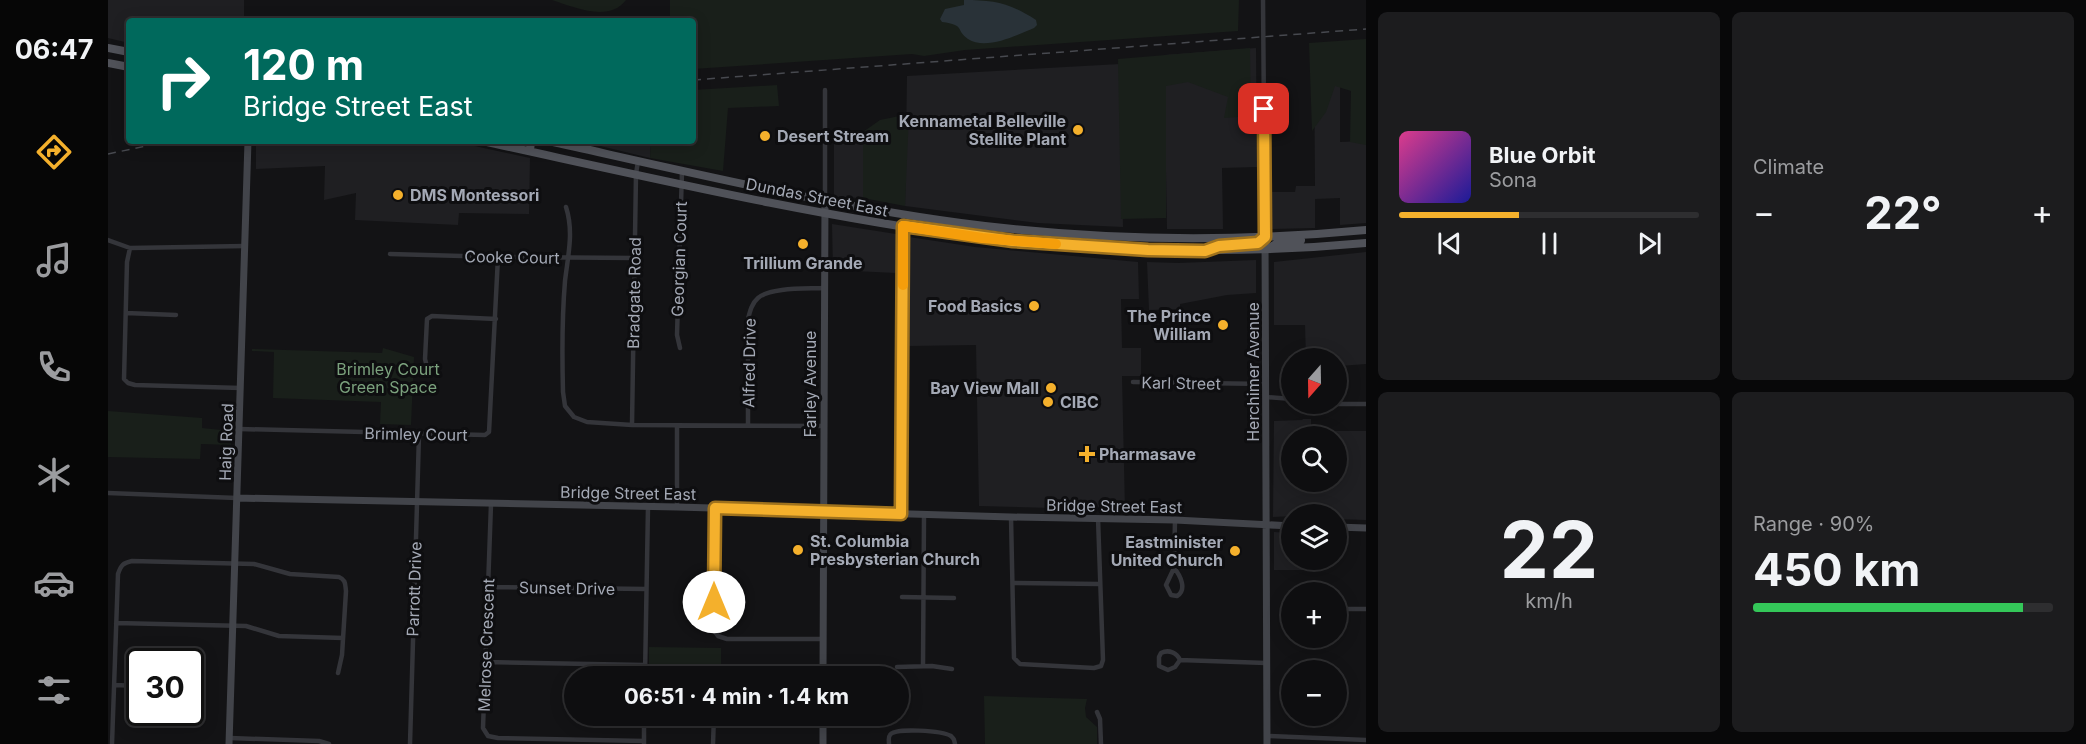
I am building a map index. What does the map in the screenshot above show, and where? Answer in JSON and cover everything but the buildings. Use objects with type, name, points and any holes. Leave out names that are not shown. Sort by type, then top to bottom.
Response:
[{"type":"main road","points":[[108,48],[126,51]]},
{"type":"main road","points":[[108,63],[126,66]]},
{"type":"main road","name":"Dundas Street East","points":[[496,144],[825,213],[1013,241],[1205,251],[1266,250],[1366,243]]},
{"type":"main road","points":[[530,151],[531,144]]},
{"type":"main road","name":"Dundas Street East","points":[[562,144],[825,200],[984,225],[1086,234],[1193,238],[1265,237],[1366,230]]},
{"type":"main road","points":[[788,206],[791,193]]},
{"type":"main road","points":[[1266,250],[1276,244],[1307,240],[1318,234]]},
{"type":"main road","points":[[1205,251],[1219,246],[1258,243],[1265,237]]},
{"type":"street","name":"Herchimer Avenue","points":[[1263,0],[1267,740]]},
{"type":"street","name":"Farley Avenue","points":[[823,666],[825,90]]},
{"type":"street","name":"Haig Road","points":[[229,741],[248,144]]},
{"type":"street","name":"Bradgate Road","points":[[632,425],[636,174],[639,161]]},
{"type":"street","name":"Georgian Court","points":[[680,348],[677,335],[682,169]]},
{"type":"street","points":[[566,207],[571,225],[562,375],[565,406],[574,417],[586,422],[632,425],[824,426]]},
{"type":"street","points":[[901,514],[903,214]]},
{"type":"street","points":[[108,240],[130,248],[245,246]]},
{"type":"street","points":[[130,248],[127,262],[124,379],[128,383],[241,388]]},
{"type":"street","name":"Cooke Court","points":[[390,254],[498,258],[634,258]]},
{"type":"street","name":"Brimley Court","points":[[240,429],[485,435],[489,432],[498,258]]},
{"type":"street","name":"Alfred Drive","points":[[748,425],[748,319],[751,307],[758,298],[769,292],[824,288]]},
{"type":"street","points":[[126,313],[176,315]]},
{"type":"street","points":[[428,371],[425,359],[427,319],[432,316],[496,319]]},
{"type":"street","name":"Karl Street","points":[[1132,382],[1266,384]]},
{"type":"street","points":[[1266,397],[1281,398]]},
{"type":"street","points":[[1347,404],[1366,404]]},
{"type":"street","points":[[677,426],[677,507]]},
{"type":"street","name":"Parrott Drive","points":[[410,744],[418,435]]},
{"type":"street","name":"Bridge Street East","points":[[108,493],[1175,520],[1281,526]]},
{"type":"street","name":"Melrose Crescent","points":[[490,504],[483,728],[488,736],[644,742]]},
{"type":"street","points":[[485,662],[645,665],[648,507]]},
{"type":"street","points":[[715,508],[715,632],[718,636],[727,639],[824,639]]},
{"type":"street","points":[[923,666],[924,515]]},
{"type":"street","points":[[1011,517],[1014,658],[1020,664],[1094,669],[1101,666],[1103,660],[1098,518]]},
{"type":"street","points":[[1174,568],[1166,585],[1171,595],[1177,596],[1183,589],[1174,568],[1175,520]]},
{"type":"street","points":[[1347,527],[1366,528]]},
{"type":"street","points":[[112,744],[118,574],[125,562],[235,563],[260,566],[290,574],[343,578],[346,591],[338,673]]},
{"type":"street","points":[[1013,583],[1100,584]]},
{"type":"street","name":"Sunset Drive","points":[[488,588],[646,589]]},
{"type":"street","points":[[902,597],[954,598]]},
{"type":"street","points":[[1347,609],[1366,609]]},
{"type":"street","points":[[116,622],[234,625],[254,627],[279,636],[343,638]]},
{"type":"street","points":[[1169,651],[1175,653],[1180,660],[1175,667],[1168,670],[1159,666],[1158,662],[1161,653],[1169,651]]},
{"type":"street","points":[[1180,660],[1266,663]]},
{"type":"street","points":[[909,667],[952,669]]},
{"type":"street","points":[[114,685],[126,685]]},
{"type":"street","points":[[1097,712],[1100,718],[1101,744]]},
{"type":"street","points":[[644,726],[644,742]]},
{"type":"street","points":[[713,744],[714,726]]},
{"type":"street","points":[[823,726],[823,744]]},
{"type":"street","points":[[889,744],[891,732],[897,730],[949,734],[954,738],[955,744]]},
{"type":"street","points":[[1267,740],[1366,740]]},
{"type":"street","points":[[229,741],[320,741],[329,744]]},
{"type":"shaded area","points":[[108,0],[244,0],[244,18],[126,18],[126,42],[108,38]]},
{"type":"shaded area","points":[[964,0],[1010,6],[1036,20],[1037,25],[1001,41],[975,42],[964,36],[957,26],[942,22],[940,19],[945,9],[964,5]]},
{"type":"shaded area","points":[[1340,42],[1340,142],[1366,141],[1366,223],[1340,225],[1340,198],[1315,199],[1315,228],[1272,229],[1271,192],[1295,192],[1296,186],[1315,186],[1314,44]]},
{"type":"shaded area","points":[[1256,48],[1257,167],[1222,168],[1223,229],[1167,229],[1164,55]]},
{"type":"shaded area","points":[[1120,64],[1123,227],[1038,223],[905,206],[907,76]]},
{"type":"shaded area","points":[[863,132],[863,198],[837,197],[834,195],[834,133]]},
{"type":"shaded area","points":[[256,144],[466,144],[530,158],[529,214],[459,213],[458,225],[355,220],[356,193],[324,200],[325,166],[256,169]]},
{"type":"shaded area","points":[[592,144],[651,144],[650,158]]},
{"type":"shaded area","points":[[832,224],[896,234],[896,273],[833,270]]},
{"type":"shaded area","name":"Bay View Mall","points":[[909,237],[975,247],[1138,262],[1139,299],[1121,299],[1122,348],[1141,348],[1141,376],[1122,376],[1125,510],[979,506],[976,345],[909,346]]},
{"type":"shaded area","points":[[1366,252],[1366,364],[1347,365],[1347,348],[1306,348],[1305,325],[1274,325],[1274,262]]},
{"type":"shaded area","points":[[1256,260],[1256,293],[1227,295],[1180,304],[1180,309],[1149,310],[1147,262]]},
{"type":"shaded area","points":[[1311,419],[1311,426],[1281,426],[1281,492],[1347,492],[1347,431],[1366,431],[1366,520],[1347,519],[1347,504],[1281,504],[1281,517],[1273,517],[1274,421]]},
{"type":"shaded area","points":[[1274,532],[1281,532],[1281,570],[1274,570]]},
{"type":"green space","points":[[552,0],[626,0],[619,7],[601,12],[581,9]]},
{"type":"green space","points":[[670,0],[1239,0],[1238,31],[965,50],[924,56],[912,54],[696,69],[696,18],[670,18]]},
{"type":"green space","points":[[1366,39],[1366,145],[1350,142],[1351,91],[1335,86],[1326,112],[1312,131],[1309,43]]},
{"type":"green space","points":[[1250,48],[1251,116],[1224,118],[1228,97],[1188,82],[1166,86],[1166,218],[1121,219],[1118,59]]},
{"type":"green space","points":[[777,85],[779,106],[728,108],[723,171],[650,158],[651,144],[696,144],[696,90]]},
{"type":"green space","points":[[909,114],[905,206],[863,198],[863,132],[880,120]]},
{"type":"green space","name":"Brimley Court Green Space","points":[[383,348],[414,357],[411,425],[380,424],[381,402],[273,398],[274,352],[252,351],[252,349],[382,353]]},
{"type":"green space","points":[[108,411],[202,418],[202,428],[231,431],[231,445],[201,444],[200,459],[108,457]]},
{"type":"green space","points":[[649,647],[721,648],[721,666],[649,666]]},
{"type":"green space","points":[[984,696],[1087,699],[1086,717],[1097,727],[1097,744],[985,744]]},
{"type":"railway","points":[[696,80],[1366,29]]},
{"type":"railway","points":[[108,154],[156,144]]},
{"type":"slow traffic","points":[[903,285],[903,226],[982,238],[1056,244]]},
{"type":"place","name":"Kennametal Belleville Stellite Plant","points":[[1078,130]]},
{"type":"place","name":"Desert Stream","points":[[765,136]]},
{"type":"place","name":"DMS Montessori","points":[[398,195]]},
{"type":"place","name":"Trillium Grande","points":[[803,244]]},
{"type":"place","name":"Food Basics","points":[[1034,306]]},
{"type":"place","name":"The Prince William","points":[[1223,325]]},
{"type":"place","name":"Bay View Mall","points":[[1051,388]]},
{"type":"place","name":"CIBC","points":[[1048,402]]},
{"type":"place","name":"Pharmasave","points":[[1087,454]]},
{"type":"place","name":"St. Columbia Presbysterian Church","points":[[798,550]]},
{"type":"place","name":"Eastminister United Church","points":[[1235,551]]},
{"type":"route","points":[[714,602],[715,508],[901,514],[903,226],[982,238],[1148,250],[1205,251],[1219,246],[1258,243],[1265,237],[1264,109]]}]
